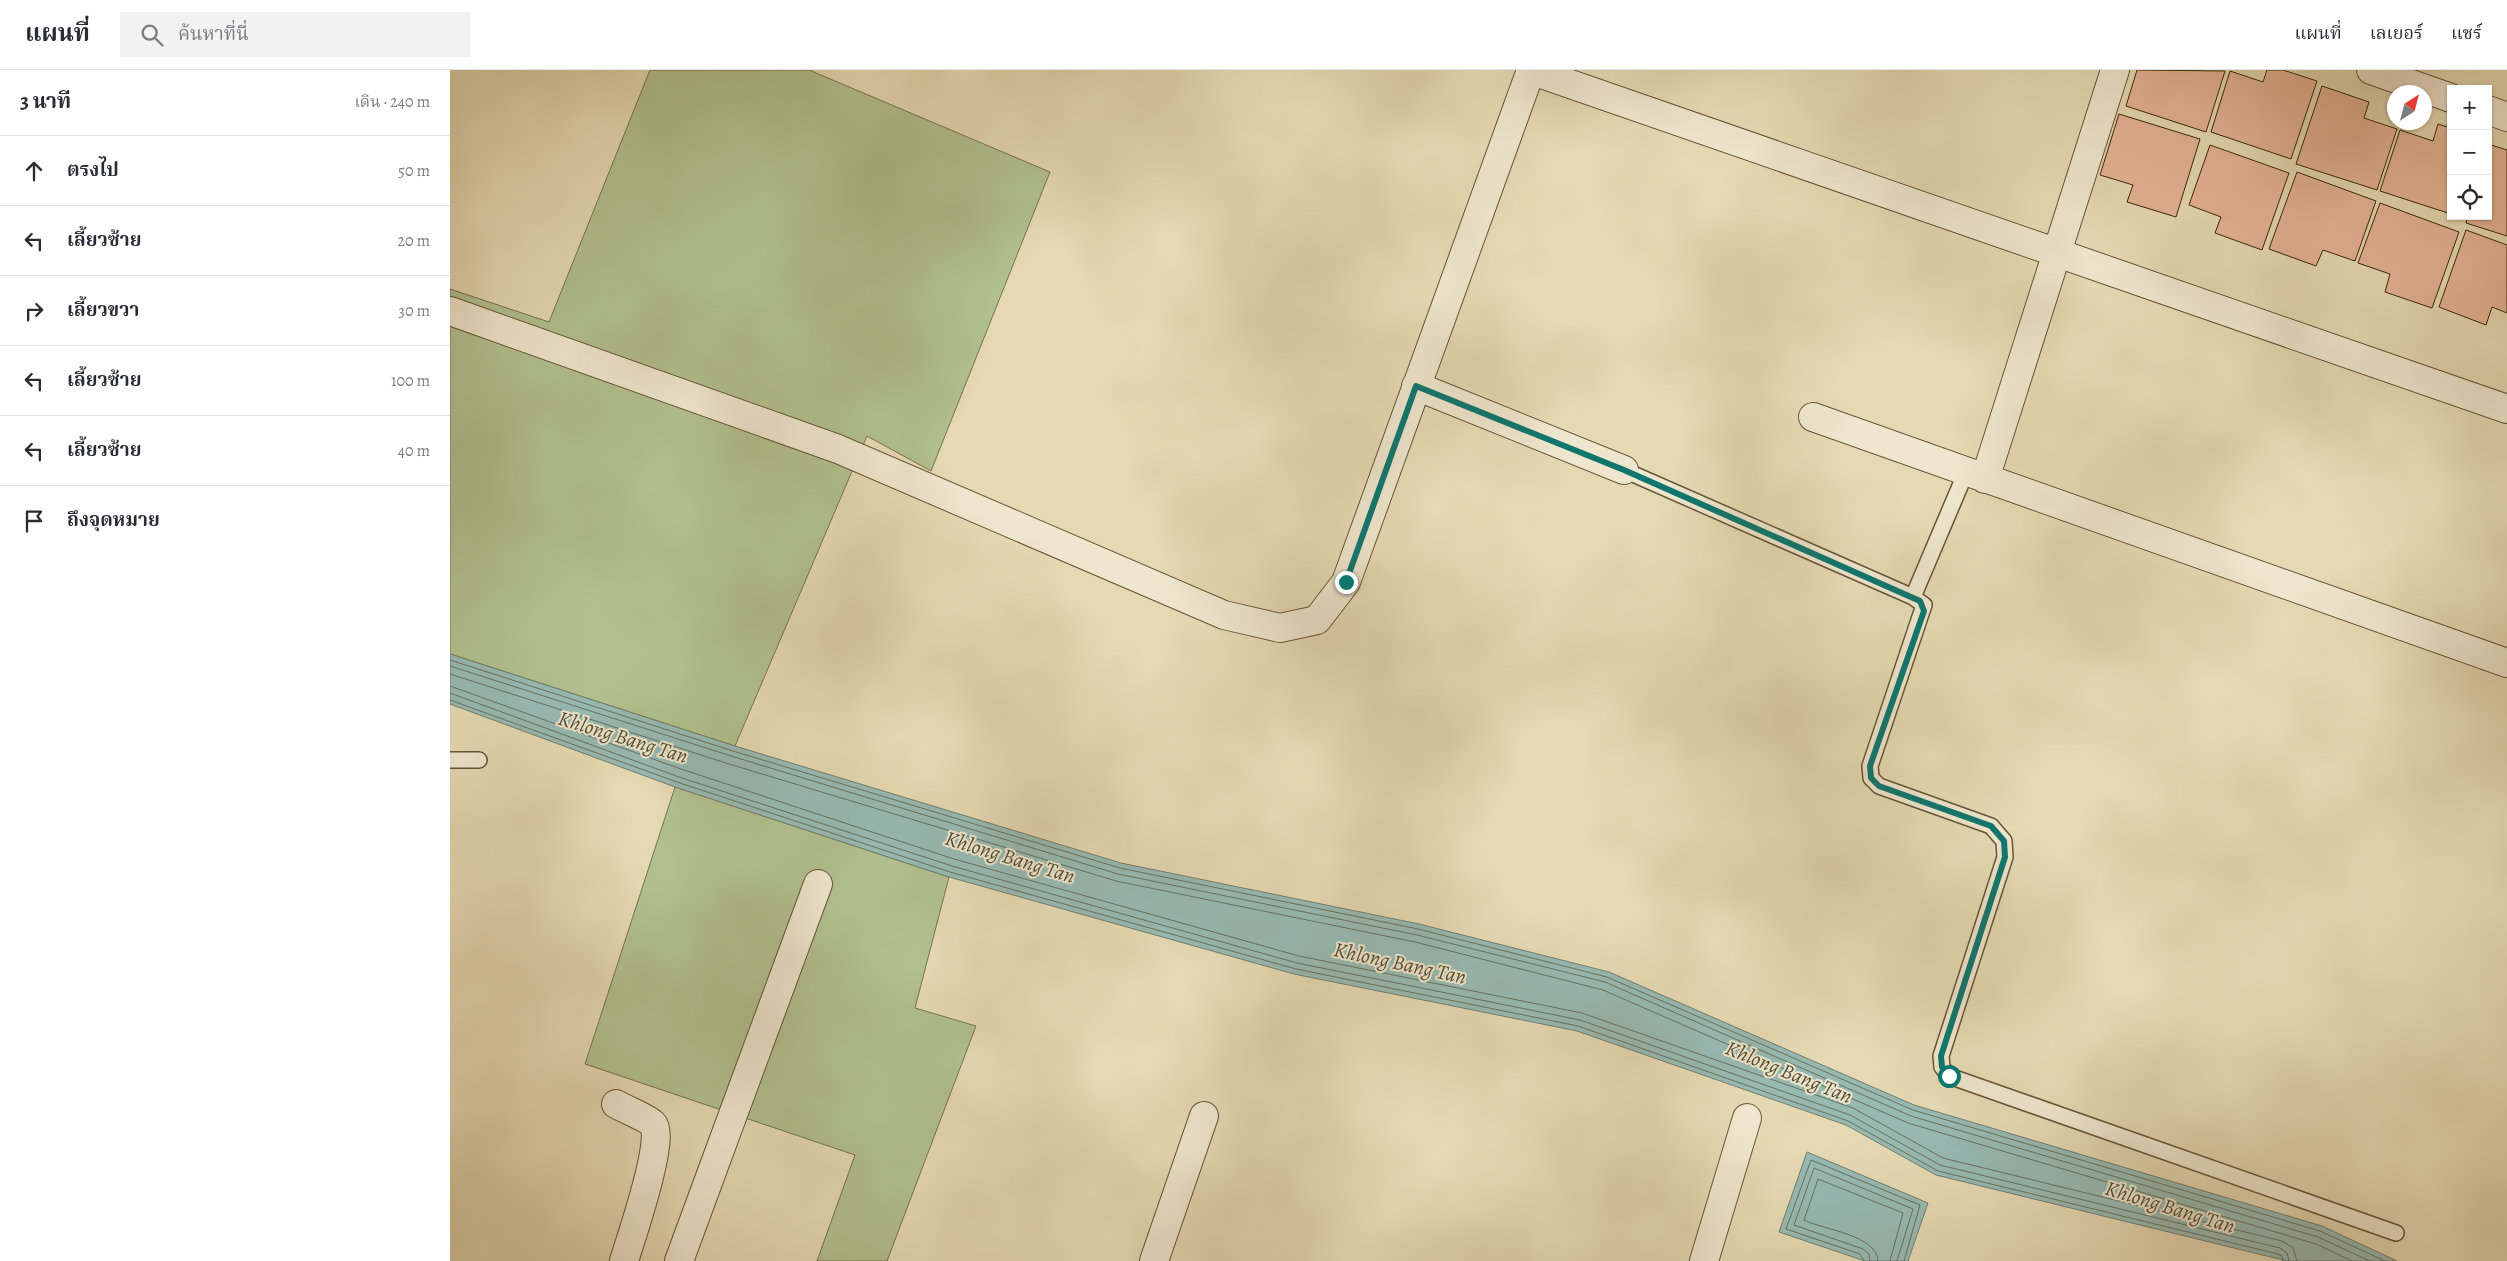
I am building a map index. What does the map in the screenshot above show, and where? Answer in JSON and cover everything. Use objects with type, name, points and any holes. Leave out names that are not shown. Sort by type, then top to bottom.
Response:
[{"type":"street","points":[[450,311],[838,449],[1224,615],[1280,628],[1317,620],[1346,582],[1530,70],[2507,409]]},
{"type":"street","points":[[1976,475],[2057,253],[2115,70]]},
{"type":"street","points":[[2371,70],[2447,97]]},
{"type":"street","points":[[2492,111],[2507,117]]},
{"type":"street","points":[[1416,386],[1624,470]]},
{"type":"street","points":[[1813,417],[2507,663]]},
{"type":"street","points":[[679,1261],[818,884]]},
{"type":"street","points":[[616,1104],[654,1125],[657,1132],[654,1161],[624,1261]]},
{"type":"street","points":[[1154,1261],[1204,1116]]},
{"type":"street","points":[[1704,1261],[1747,1118]]},
{"type":"lane","points":[[1624,470],[1920,601],[1924,611],[1870,766],[1871,778],[1879,786],[1991,826],[2004,841],[2005,857],[1941,1056],[1942,1067],[1949,1076],[2396,1233]]},
{"type":"lane","points":[[1913,597],[1976,475]]},
{"type":"lane","points":[[450,760],[479,760]]},
{"type":"green space","points":[[650,70],[809,70],[1050,172],[931,471],[867,436],[735,746],[450,654],[450,289],[549,322]]},
{"type":"green space","points":[[675,787],[949,877],[915,1008],[976,1026],[887,1261],[817,1261],[855,1155],[585,1064]]},
{"type":"water","name":"Khlong Bang Tan","points":[[450,654],[735,746],[1121,863],[1419,924],[1609,972],[1914,1105],[2322,1226],[2397,1261],[2287,1261],[1936,1175],[1846,1125],[1577,1031],[1294,974],[949,877],[675,787],[450,704]]},
{"type":"water","points":[[1807,1152],[1928,1203],[1908,1261],[1865,1261],[1779,1232]]},
{"type":"building","points":[[2137,70],[2225,71],[2206,132],[2126,106]]},
{"type":"building","points":[[2267,70],[2283,70],[2317,81],[2291,159],[2211,132],[2230,71],[2263,82]]},
{"type":"building","points":[[2322,86],[2369,102],[2364,118],[2387,126],[2387,130],[2397,130],[2377,190],[2296,164]]},
{"type":"building","points":[[2119,114],[2200,139],[2176,217],[2127,202],[2133,185],[2100,175]]},
{"type":"building","points":[[2438,124],[2447,127],[2447,213],[2380,191],[2400,130],[2433,141]]},
{"type":"building","points":[[2210,145],[2289,173],[2262,250],[2215,233],[2221,217],[2189,205]]},
{"type":"building","points":[[2492,145],[2507,150],[2507,236],[2466,223],[2467,220],[2492,220]]},
{"type":"building","points":[[2297,172],[2376,201],[2355,261],[2323,250],[2316,266],[2269,249]]},
{"type":"building","points":[[2380,203],[2459,232],[2432,308],[2385,292],[2390,274],[2358,263]]},
{"type":"building","points":[[2466,230],[2507,245],[2507,313],[2492,307],[2486,325],[2439,307]]},
{"type":"route","points":[[1346,582],[1416,386],[1624,470],[1920,601],[1924,606],[1924,611],[1870,766],[1871,778],[1879,786],[1991,826],[2004,841],[2005,857],[1941,1056],[1942,1067],[1949,1076]]}]
